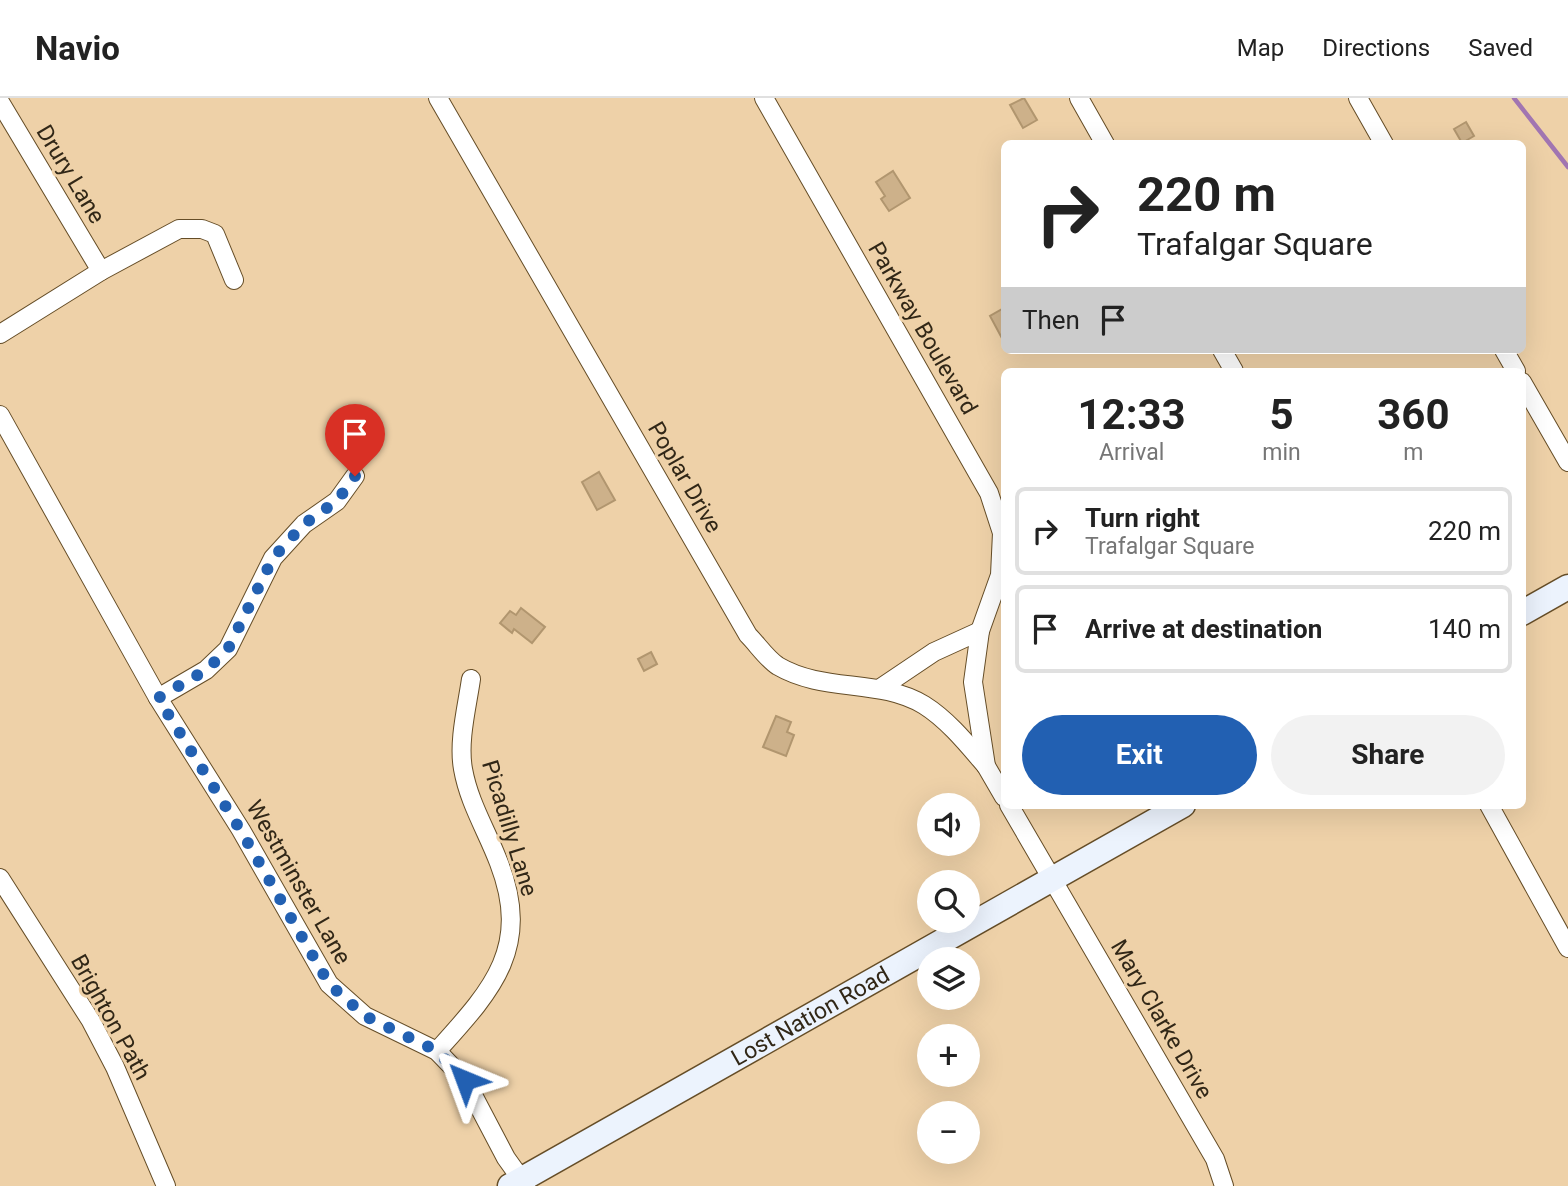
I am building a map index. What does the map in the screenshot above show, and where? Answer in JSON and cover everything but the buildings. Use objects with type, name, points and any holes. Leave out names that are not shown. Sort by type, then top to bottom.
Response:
[{"type":"street","name":"Poplar Drive","points":[[438,98],[748,635],[777,665],[820,683],[879,689],[924,705],[960,735],[986,766]]},
{"type":"street","name":"Parkway Boulevard","points":[[764,98],[989,493],[1001,530]]},
{"type":"street","points":[[1079,98],[1103,140]]},
{"type":"street","points":[[1358,98],[1382,140]]},
{"type":"street","name":"Drury Lane","points":[[0,102],[101,271]]},
{"type":"street","points":[[0,334],[101,271],[178,229],[202,229],[215,234],[234,280]]},
{"type":"street","points":[[1526,389],[1568,462]]},
{"type":"street","name":"Westminster Lane","points":[[0,415],[158,698],[241,831],[329,984],[365,1016],[437,1051],[465,1080],[519,1184]]},
{"type":"street","points":[[158,698],[206,670],[228,649],[273,558],[304,524],[337,501],[355,476]]},
{"type":"street","name":"Parkway Boulevard","points":[[1001,554],[1000,575],[980,631],[973,682],[986,766],[1001,792]]},
{"type":"street","points":[[1526,611],[1568,587]]},
{"type":"street","points":[[879,689],[934,652],[980,631]]},
{"type":"street","name":"Picadilly Lane","points":[[437,1051],[486,996],[511,942],[510,909],[500,865],[472,806],[462,767],[471,679]]},
{"type":"street","points":[[1011,809],[1052,879]]},
{"type":"street","name":"Lost Nation Road","points":[[519,1184],[1176,809]]},
{"type":"street","points":[[1491,809],[1568,948]]},
{"type":"street","name":"Brighton Path","points":[[0,878],[91,1021],[115,1067],[166,1186]]},
{"type":"street","name":"Mary Clarke Drive","points":[[1052,879],[1215,1159],[1224,1186]]},
{"type":"waterway","points":[[1514,98],[1568,167]]},
{"type":"route","points":[[355,476],[337,501],[304,524],[273,558],[228,649],[186,684],[158,698],[241,831],[329,984],[365,1016],[437,1051],[465,1080]]}]
